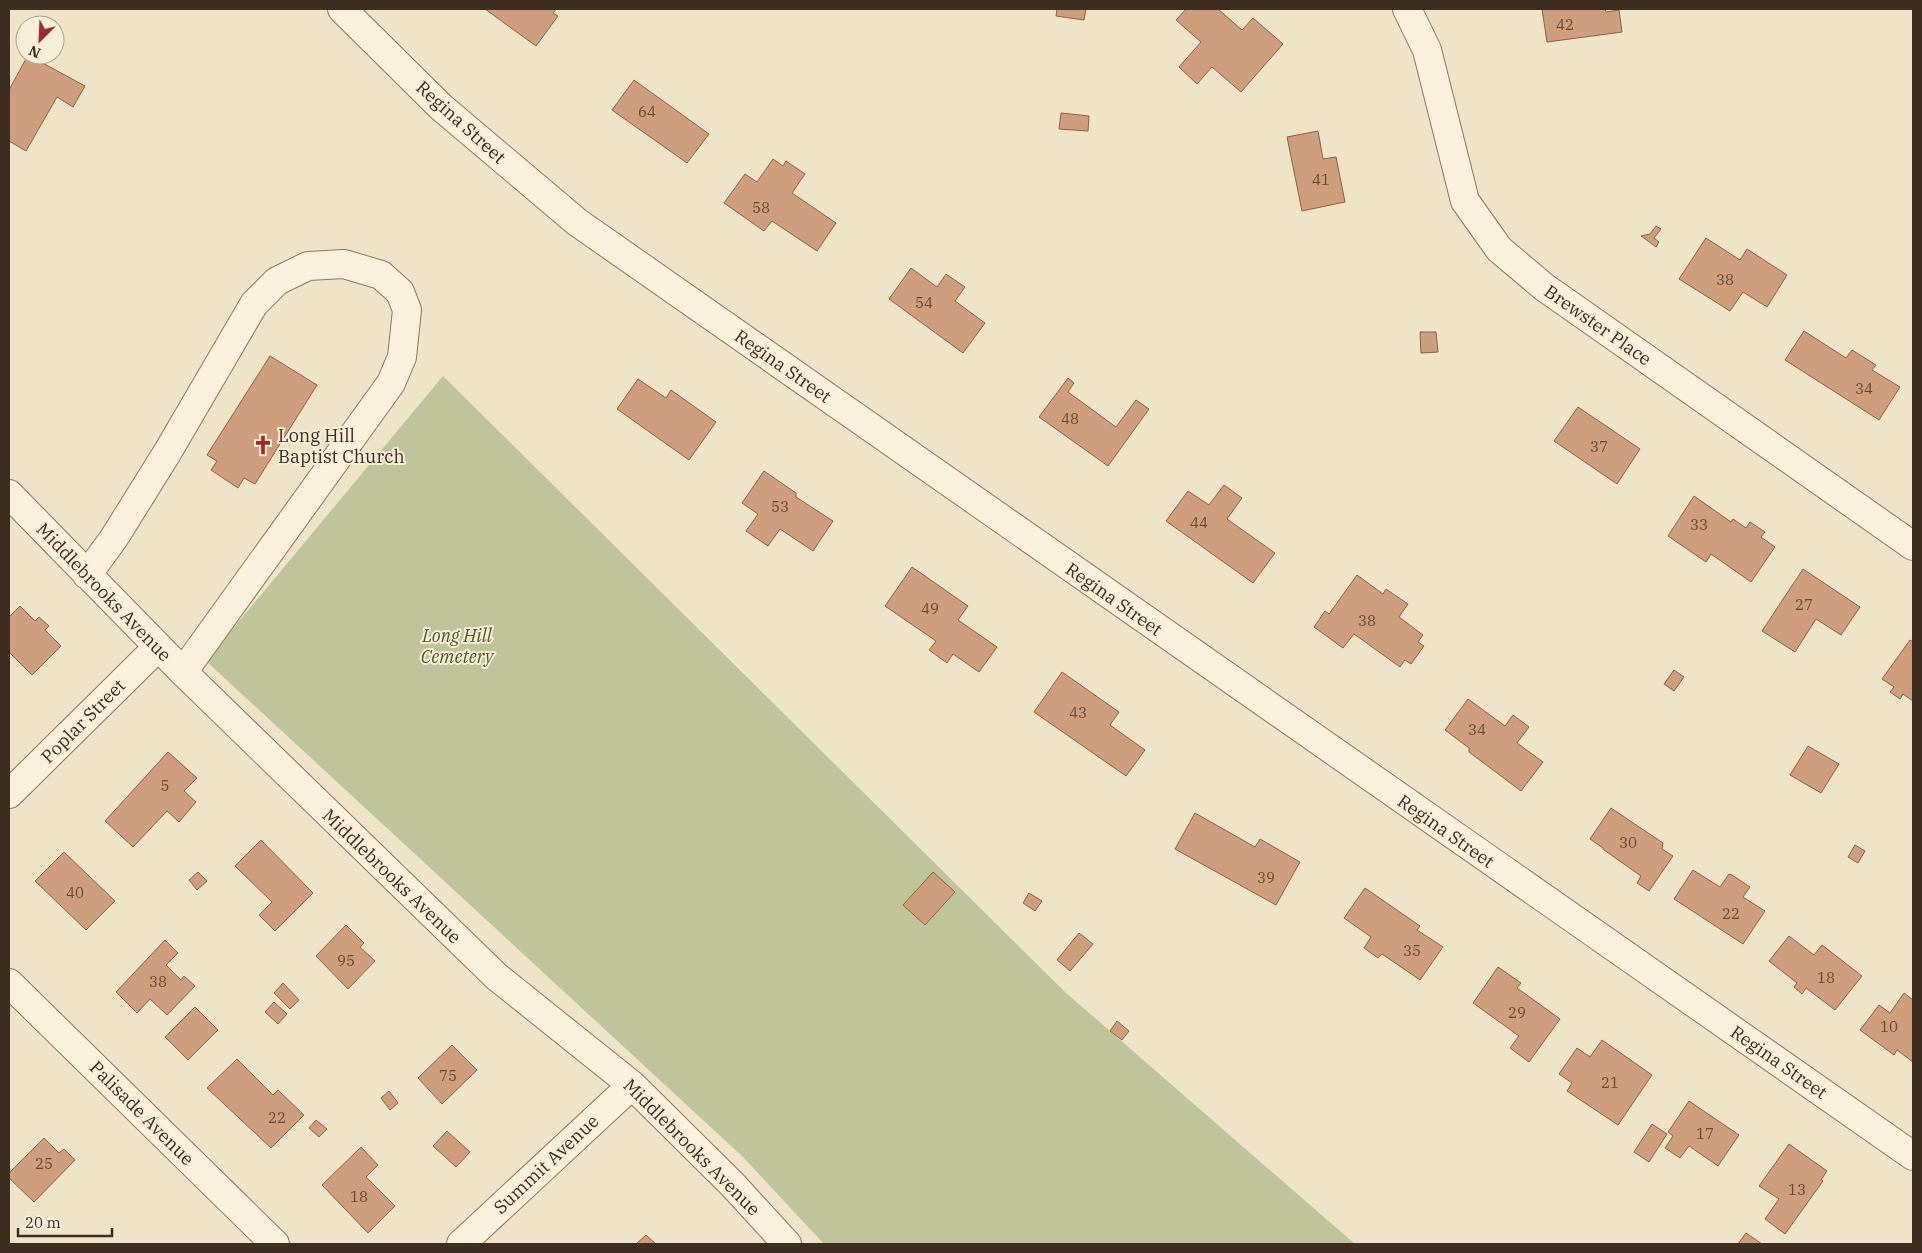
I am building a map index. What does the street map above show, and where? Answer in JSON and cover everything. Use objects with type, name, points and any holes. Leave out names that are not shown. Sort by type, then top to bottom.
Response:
[{"type":"street","name":"Regina Street","points":[[342,9],[440,107],[577,222],[1913,1156]]},
{"type":"street","name":"Brewster Place","points":[[1407,9],[1427,50],[1465,201],[1499,250],[1544,287],[1913,546]]},
{"type":"street","points":[[87,575],[114,538],[167,453],[254,304],[276,280],[308,266],[344,264],[381,274],[400,292],[407,310],[402,357],[391,383],[183,672]]},
{"type":"street","name":"Middlebrooks Avenue","points":[[9,494],[183,672],[497,977],[632,1085],[733,1185],[787,1244]]},
{"type":"street","name":"Poplar Street","points":[[9,794],[158,647]]},
{"type":"street","name":"Palisade Avenue","points":[[9,983],[275,1244]]},
{"type":"street","name":"Summit Avenue","points":[[460,1244],[632,1085]]},
{"type":"green space","name":"Long Hill Cemetery","points":[[443,376],[1065,992],[1355,1244],[824,1244],[743,1157],[206,661]]},
{"type":"building","points":[[485,9],[556,9],[553,13],[558,16],[536,46]]},
{"type":"building","points":[[1057,9],[1086,9],[1084,20],[1056,16]]},
{"type":"building","points":[[1186,9],[1218,9],[1242,30],[1253,18],[1283,44],[1241,92],[1212,67],[1197,84],[1179,67],[1201,42],[1176,20]]},
{"type":"building","points":[[1542,9],[1605,9],[1606,12],[1619,10],[1622,32],[1547,42]]},
{"type":"building","points":[[23,65],[46,65],[85,86],[73,107],[57,97],[26,151],[9,141],[9,90]]},
{"type":"building","points":[[634,80],[709,134],[687,163],[612,110]]},
{"type":"building","points":[[1061,113],[1089,116],[1088,131],[1059,129]]},
{"type":"building","points":[[1318,131],[1323,159],[1336,157],[1345,202],[1302,211],[1287,137]]},
{"type":"building","points":[[773,159],[783,166],[786,161],[805,174],[792,193],[836,223],[817,251],[772,221],[764,231],[724,203],[745,174],[757,182]]},
{"type":"building","points":[[1656,226],[1661,229],[1654,238],[1659,242],[1656,247],[1641,236],[1650,234]]},
{"type":"building","points":[[1706,238],[1740,260],[1747,249],[1787,275],[1767,307],[1743,292],[1730,311],[1679,279]]},
{"type":"building","points":[[911,268],[937,287],[946,274],[965,287],[955,301],[985,323],[963,353],[889,299]]},
{"type":"building","points":[[1804,331],[1846,358],[1852,350],[1876,365],[1872,370],[1900,387],[1879,420],[1785,360]]},
{"type":"building","points":[[1420,332],[1436,332],[1438,352],[1421,353]]},
{"type":"building","points":[[270,356],[317,385],[255,484],[244,478],[238,488],[211,470],[217,461],[207,455]]},
{"type":"building","points":[[1068,378],[1074,383],[1068,392],[1116,427],[1136,400],[1149,409],[1108,466],[1039,417]]},
{"type":"building","points":[[638,379],[666,398],[671,390],[716,422],[689,460],[617,409]]},
{"type":"building","points":[[1578,407],[1640,449],[1617,484],[1554,441]]},
{"type":"building","points":[[764,471],[796,493],[796,497],[833,521],[813,551],[780,529],[768,546],[746,531],[758,514],[742,503]]},
{"type":"building","points":[[1224,485],[1242,498],[1227,519],[1275,553],[1253,583],[1166,521],[1188,491],[1209,505]]},
{"type":"building","points":[[1694,496],[1731,522],[1733,519],[1746,528],[1750,522],[1765,532],[1761,537],[1775,547],[1751,582],[1711,554],[1706,562],[1668,536]]},
{"type":"building","points":[[912,567],[968,606],[958,620],[997,647],[979,672],[953,654],[947,663],[929,650],[936,641],[885,606]]},
{"type":"building","points":[[1803,569],[1860,607],[1841,635],[1816,619],[1795,652],[1762,631]]},
{"type":"building","points":[[1357,575],[1383,594],[1386,589],[1408,604],[1399,617],[1423,635],[1418,642],[1424,646],[1411,664],[1405,660],[1400,667],[1354,634],[1343,648],[1314,627],[1325,611],[1329,614]]},
{"type":"building","points":[[20,606],[35,621],[39,617],[49,626],[45,630],[61,646],[32,675],[9,652],[9,617]]},
{"type":"building","points":[[1910,640],[1913,642],[1913,701],[1903,694],[1900,699],[1890,692],[1894,687],[1882,679]]},
{"type":"building","points":[[1674,670],[1684,677],[1674,691],[1664,684]]},
{"type":"building","points":[[1062,672],[1119,712],[1110,725],[1145,750],[1126,776],[1034,712]]},
{"type":"building","points":[[1468,699],[1505,726],[1513,715],[1529,727],[1517,743],[1543,762],[1521,791],[1469,752],[1469,748],[1445,730]]},
{"type":"building","points":[[1808,746],[1839,764],[1821,793],[1790,775]]},
{"type":"building","points":[[168,752],[197,778],[184,791],[196,802],[179,822],[167,811],[133,847],[105,821]]},
{"type":"building","points":[[1611,808],[1663,843],[1662,849],[1673,856],[1649,891],[1637,883],[1641,876],[1590,839]]},
{"type":"building","points":[[1195,813],[1255,847],[1260,839],[1300,862],[1276,905],[1175,849]]},
{"type":"building","points":[[261,840],[313,893],[275,931],[259,915],[272,902],[235,866]]},
{"type":"building","points":[[1855,845],[1865,851],[1858,863],[1848,857]]},
{"type":"building","points":[[64,852],[115,901],[86,930],[35,881]]},
{"type":"building","points":[[1693,870],[1720,887],[1729,874],[1750,887],[1743,897],[1765,911],[1743,944],[1674,899]]},
{"type":"building","points":[[198,872],[207,881],[197,890],[189,880]]},
{"type":"building","points":[[933,872],[955,892],[925,925],[903,905]]},
{"type":"building","points":[[1365,888],[1420,926],[1417,930],[1443,947],[1420,980],[1382,954],[1378,958],[1364,948],[1371,937],[1344,918]]},
{"type":"building","points":[[1029,893],[1042,901],[1035,911],[1023,903]]},
{"type":"building","points":[[346,925],[364,943],[360,947],[375,961],[348,989],[316,956]]},
{"type":"building","points":[[1079,933],[1093,944],[1070,971],[1057,960]]},
{"type":"building","points":[[1789,936],[1814,955],[1822,945],[1862,976],[1835,1010],[1806,988],[1802,994],[1794,987],[1797,983],[1769,961]]},
{"type":"building","points":[[165,940],[178,953],[166,965],[181,980],[184,976],[195,986],[167,1015],[150,999],[137,1013],[116,992]]},
{"type":"building","points":[[1498,967],[1521,983],[1517,988],[1560,1019],[1529,1062],[1510,1048],[1519,1036],[1473,1003]]},
{"type":"building","points":[[283,983],[299,1000],[290,1009],[274,993]]},
{"type":"building","points":[[1904,993],[1913,1000],[1913,1062],[1897,1050],[1894,1055],[1860,1030],[1879,1005],[1890,1013]]},
{"type":"building","points":[[274,1002],[287,1014],[278,1024],[265,1012]]},
{"type":"building","points":[[195,1007],[218,1030],[188,1060],[165,1037]]},
{"type":"building","points":[[1117,1021],[1129,1031],[1122,1040],[1110,1031]]},
{"type":"building","points":[[1602,1040],[1652,1075],[1618,1125],[1567,1091],[1572,1083],[1559,1074],[1577,1048],[1590,1057]]},
{"type":"building","points":[[452,1045],[477,1070],[442,1104],[418,1078]]},
{"type":"building","points":[[237,1059],[273,1095],[278,1090],[304,1115],[271,1148],[207,1088]]},
{"type":"building","points":[[389,1091],[398,1103],[390,1110],[381,1098]]},
{"type":"building","points":[[1689,1101],[1739,1135],[1718,1166],[1689,1146],[1680,1158],[1665,1148],[1673,1136],[1668,1132]]},
{"type":"building","points":[[316,1120],[327,1129],[319,1137],[309,1128]]},
{"type":"building","points":[[1652,1124],[1667,1134],[1649,1162],[1634,1152]]},
{"type":"building","points":[[447,1131],[470,1152],[456,1167],[433,1146]]},
{"type":"building","points":[[44,1138],[59,1153],[64,1149],[75,1160],[34,1202],[9,1178],[9,1173]]},
{"type":"building","points":[[1789,1144],[1827,1171],[1821,1180],[1823,1181],[1785,1234],[1765,1219],[1779,1199],[1759,1186]]},
{"type":"building","points":[[361,1147],[378,1165],[366,1177],[395,1206],[368,1233],[322,1185]]},
{"type":"building","points":[[1746,1233],[1762,1244],[1738,1244]]},
{"type":"building","points":[[646,1235],[656,1244],[636,1244]]},
{"type":"place","name":"Long Hill Baptist Church","points":[[263,445]]}]
